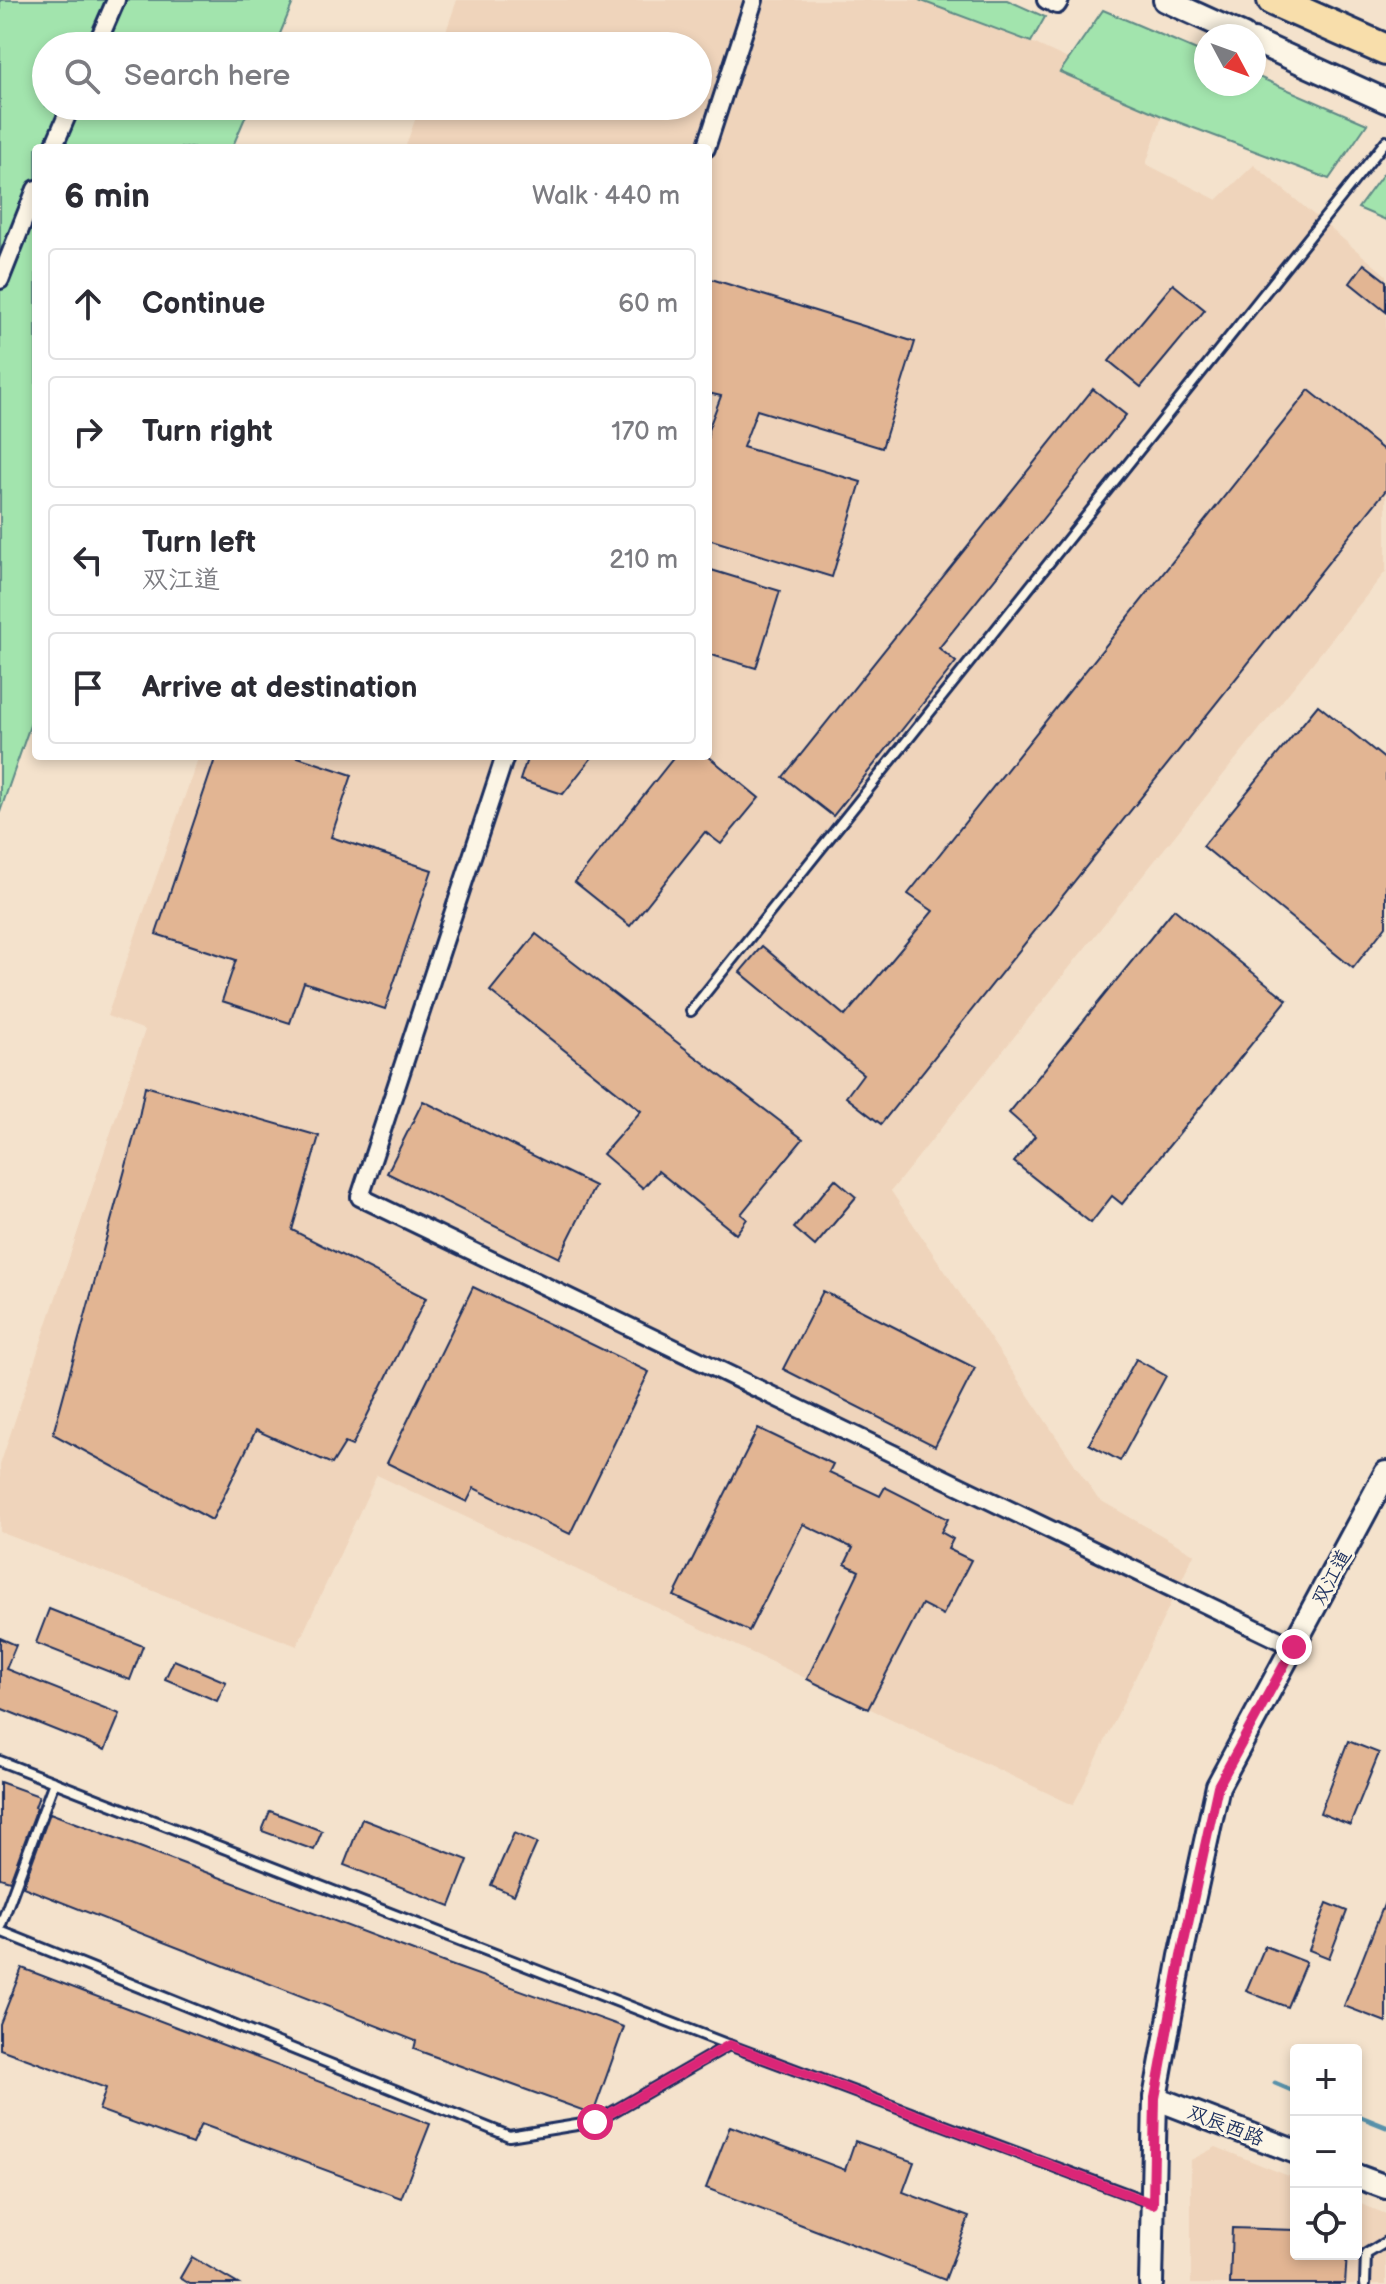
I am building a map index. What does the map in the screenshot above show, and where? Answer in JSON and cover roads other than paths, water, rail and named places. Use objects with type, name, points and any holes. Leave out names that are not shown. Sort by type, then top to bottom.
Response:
[{"type":"highway","points":[[1273,0],[1386,50]]},
{"type":"main road","points":[[1165,0],[1218,24]]},
{"type":"main road","points":[[1266,46],[1386,101]]},
{"type":"main road","name":"双江道","points":[[1151,2284],[1155,2098],[1181,1956],[1218,1786],[1386,1473]]},
{"type":"main road","name":"双辰西路","points":[[1155,2098],[1290,2150]]},
{"type":"main road","points":[[1362,2178],[1386,2187]]},
{"type":"street","points":[[102,32],[116,0]]},
{"type":"street","points":[[707,144],[754,0]]},
{"type":"street","points":[[1046,0],[1057,5],[1060,0]]},
{"type":"street","points":[[55,144],[65,120]]},
{"type":"street","points":[[0,280],[32,199]]},
{"type":"street","points":[[504,760],[360,1197],[1294,1647]]},
{"type":"lane","points":[[691,1011],[1386,141]]},
{"type":"lane","points":[[0,1761],[729,2045],[1153,2204]]},
{"type":"lane","points":[[54,1782],[0,1929],[509,2136],[595,2122],[729,2045]]},
{"type":"lane","points":[[1365,2284],[1366,2254],[1386,2242]]},
{"type":"waterway","points":[[1275,2083],[1290,2089]]},
{"type":"waterway","points":[[1358,2116],[1386,2127]]}]
